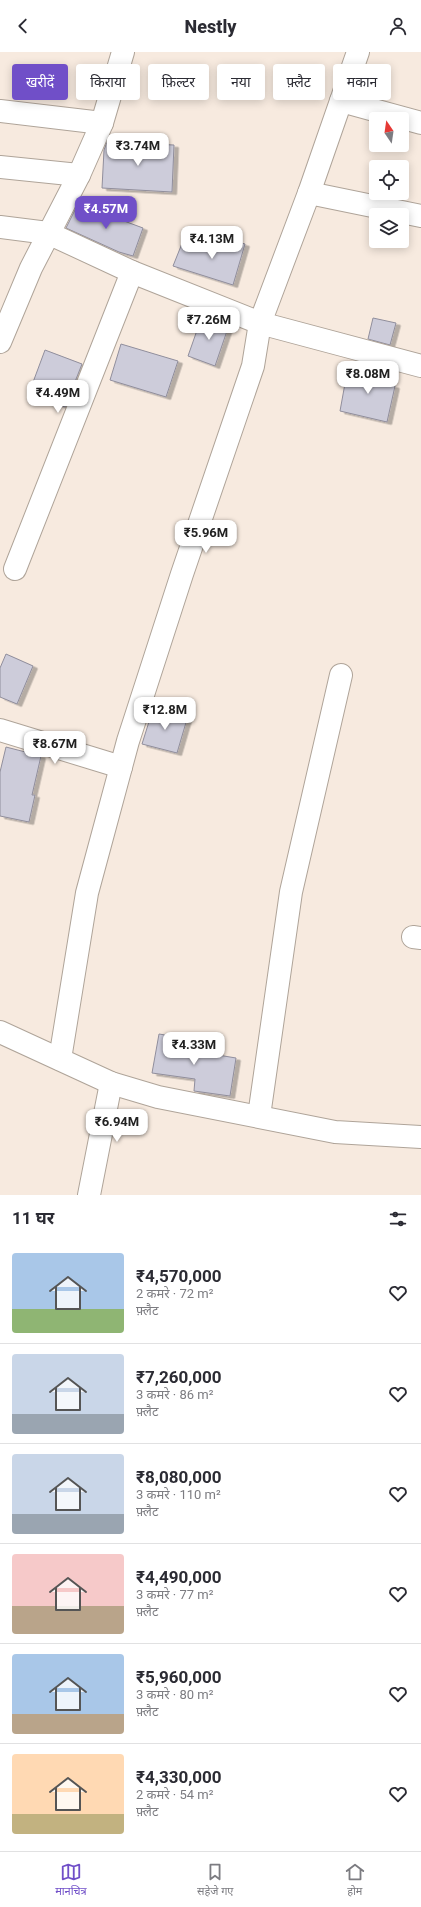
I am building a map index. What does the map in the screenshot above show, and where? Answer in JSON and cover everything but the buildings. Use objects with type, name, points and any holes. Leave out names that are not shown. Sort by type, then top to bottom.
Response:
[{"type":"street","points":[[0,342],[31,268],[79,175],[102,123],[123,52]]},
{"type":"street","points":[[60,1059],[87,893],[121,767],[182,574],[253,366],[260,323],[309,193],[358,52]]},
{"type":"street","points":[[341,101],[421,123]]},
{"type":"street","points":[[0,111],[102,123]]},
{"type":"street","points":[[0,167],[79,175]]},
{"type":"street","points":[[309,193],[421,216]]},
{"type":"street","points":[[0,227],[48,233],[132,272],[260,323],[421,366]]},
{"type":"street","points":[[15,569],[132,272]]},
{"type":"street","points":[[259,1116],[291,892],[341,675]]},
{"type":"street","points":[[0,730],[121,767]]},
{"type":"street","points":[[0,1032],[111,1084],[158,1097],[335,1132],[421,1137]]},
{"type":"street","points":[[89,1195],[111,1084]]}]
